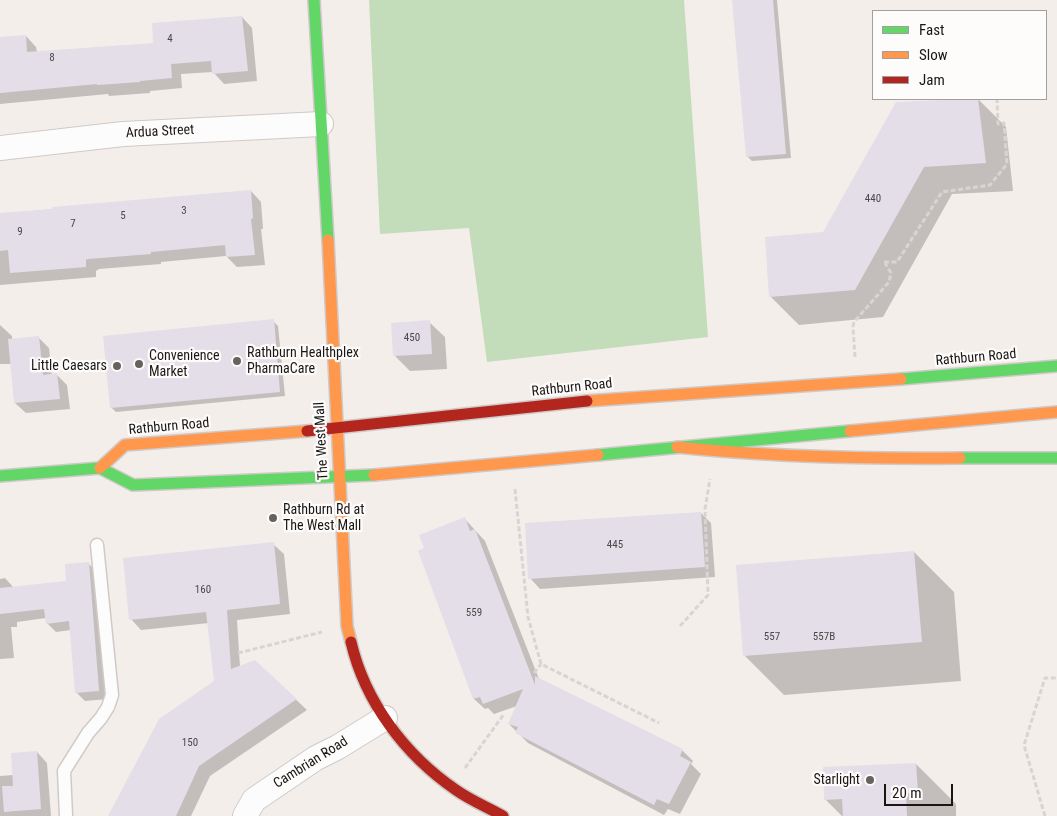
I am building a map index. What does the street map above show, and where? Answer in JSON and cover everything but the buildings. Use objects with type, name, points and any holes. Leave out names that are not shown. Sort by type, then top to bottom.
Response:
[{"type":"main road","name":"The West Mall","points":[[314,0],[347,626],[354,656],[364,685],[385,718],[413,752],[451,787],[503,816]]},
{"type":"main road","name":"Rathburn Road","points":[[100,468],[125,445],[337,428],[620,398],[858,383],[1057,366]]},
{"type":"main road","points":[[0,476],[100,468],[133,485],[339,477],[1057,412]]},
{"type":"main road","points":[[677,447],[740,454],[851,459],[1057,458]]},
{"type":"street","name":"Ardua Street","points":[[0,148],[123,134],[321,124]]},
{"type":"street","name":"Cambrian Road","points":[[245,816],[254,800],[316,758],[338,747],[385,718]]},
{"type":"lane","points":[[66,816],[64,771],[88,733],[108,707],[112,695],[97,545]]},
{"type":"path","points":[[855,356],[854,322],[889,282],[891,273],[884,262],[897,262],[942,192],[990,185],[1007,164],[1004,123],[998,124],[997,100]]},
{"type":"path","points":[[680,626],[708,595],[705,508],[710,479]]},
{"type":"path","points":[[515,489],[528,617],[541,664],[659,723]]},
{"type":"path","points":[[238,653],[347,626]]},
{"type":"path","points":[[534,673],[541,664]]},
{"type":"path","points":[[1045,816],[1024,745],[1045,678],[1057,678]]},
{"type":"path","points":[[451,787],[504,714]]},
{"type":"green space","points":[[369,0],[684,0],[708,337],[487,362],[469,228],[380,234]]},
{"type":"traffic: fast","points":[[314,0],[328,240]]},
{"type":"traffic: fast","points":[[901,379],[1057,366]]},
{"type":"traffic: fast","points":[[598,455],[850,431]]},
{"type":"traffic: fast","points":[[960,458],[1057,458]]},
{"type":"traffic: fast","points":[[0,476],[100,468],[133,485],[374,475]]},
{"type":"traffic: slow","points":[[328,240],[347,626],[351,642]]},
{"type":"traffic: slow","points":[[587,401],[901,379]]},
{"type":"traffic: slow","points":[[850,431],[1057,412]]},
{"type":"traffic: slow","points":[[100,468],[125,445],[307,431]]},
{"type":"traffic: slow","points":[[677,447],[818,457],[960,458]]},
{"type":"traffic: slow","points":[[374,475],[598,455]]},
{"type":"traffic: jam","points":[[307,431],[587,401]]},
{"type":"traffic: jam","points":[[351,642],[366,686],[377,706],[404,744],[420,761],[456,790],[503,816]]},
{"type":"place","name":"Rathburn Healthplex PharmaCare","points":[[237,361]]},
{"type":"place","name":"Convenience Market","points":[[139,364]]},
{"type":"place","name":"Little Caesars","points":[[117,366]]},
{"type":"place","name":"Rathburn Rd at The West Mall","points":[[273,518]]},
{"type":"place","name":"Starlight","points":[[870,780]]}]
